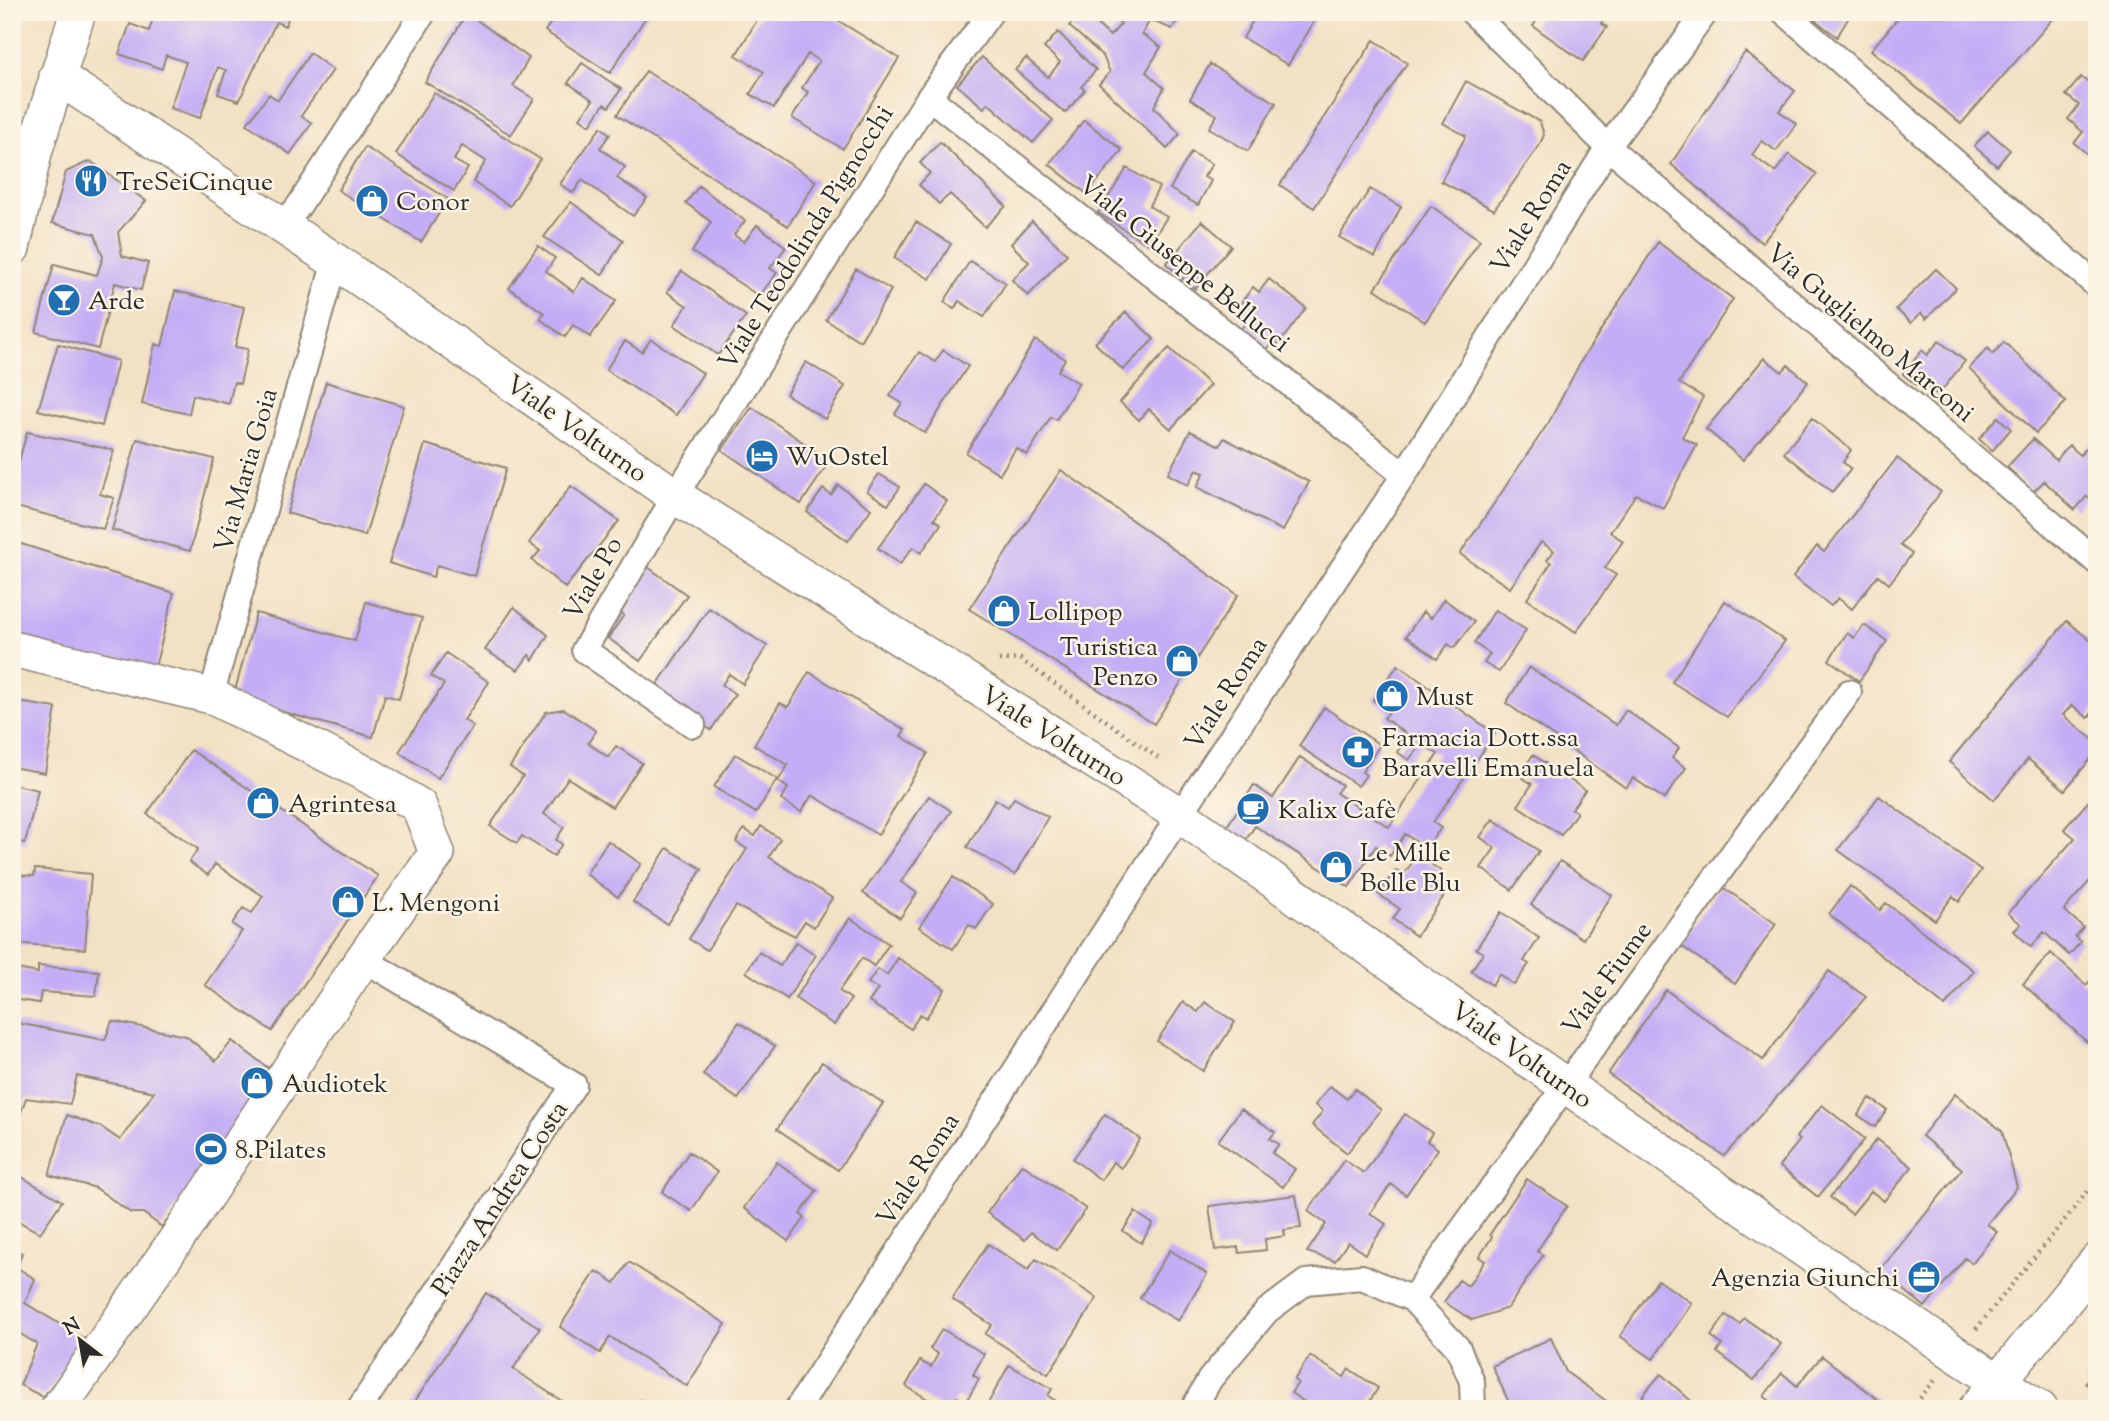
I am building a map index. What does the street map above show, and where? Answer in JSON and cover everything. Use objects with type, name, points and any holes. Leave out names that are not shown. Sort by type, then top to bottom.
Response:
[{"type":"street","points":[[12,248],[35,149],[78,12]]},
{"type":"street","points":[[282,226],[298,206],[424,12]]},
{"type":"street","name":"Viale Teodolinda Pignocchi","points":[[675,496],[929,97],[991,12]]},
{"type":"street","name":"Via Guglielmo Marconi","points":[[1472,12],[1608,146],[2097,562]]},
{"type":"street","name":"Viale Roma","points":[[797,1409],[1180,815],[1404,475],[1608,146],[1706,12]]},
{"type":"street","points":[[1784,12],[2097,286]]},
{"type":"street","name":"Viale Volturno","points":[[62,61],[282,226],[675,496],[1180,815],[1565,1085],[2040,1409]]},
{"type":"street","name":"Viale Giuseppe Bellucci","points":[[929,97],[1404,475]]},
{"type":"street","name":"Via Maria Goia","points":[[211,696],[335,261]]},
{"type":"street","name":"Viale Po","points":[[675,496],[584,650],[693,725]]},
{"type":"street","points":[[12,649],[211,696],[370,776],[419,806],[437,853],[363,959],[183,1230],[58,1409]]},
{"type":"street","name":"Viale Fiume","points":[[1412,1299],[1849,692]]},
{"type":"street","name":"Piazza Andrea Costa","points":[[359,1409],[574,1085],[363,959]]},
{"type":"street","points":[[1976,1409],[2097,1261]]},
{"type":"street","points":[[1193,1409],[1210,1379],[1267,1311],[1306,1282],[1362,1277],[1412,1299],[1458,1348],[1472,1382],[1473,1409]]},
{"type":"path","points":[[12,60],[19,70],[15,94]]},
{"type":"path","points":[[1911,1409],[2097,1180]]},
{"type":"building","points":[[155,12],[291,12],[285,26],[276,22],[239,101],[218,94],[226,70],[218,67],[200,118],[170,108],[186,62],[166,55],[162,69],[119,54],[130,24],[149,31]]},
{"type":"building","points":[[558,12],[649,12],[610,73],[545,31]]},
{"type":"building","points":[[762,12],[824,12],[899,58],[843,149],[792,118],[808,92],[802,88],[819,61],[808,54],[774,108],[750,94],[764,72],[736,55]]},
{"type":"building","points":[[1083,12],[1110,36],[1121,24],[1115,18],[1120,12],[1183,12],[1172,29],[1150,20],[1142,34],[1161,47],[1146,72],[1164,88],[1154,107],[1180,134],[1167,149],[1099,84],[1110,72],[1103,56],[1069,26]]},
{"type":"building","points":[[1248,12],[1320,12],[1288,65],[1243,38],[1255,17]]},
{"type":"building","points":[[1543,12],[1609,12],[1601,23],[1607,27],[1583,61],[1533,26]]},
{"type":"building","points":[[1805,12],[1852,12],[1837,37]]},
{"type":"building","points":[[1903,12],[2059,12],[1961,124],[1871,50]]},
{"type":"building","points":[[467,13],[529,58],[513,86],[534,99],[511,135],[425,82]]},
{"type":"building","points":[[1058,32],[1096,70],[1081,87],[1085,90],[1065,113],[1015,70],[1026,58],[1048,77],[1060,62],[1044,48]]},
{"type":"building","points":[[1374,40],[1407,63],[1314,208],[1280,185]]},
{"type":"building","points":[[1745,52],[1795,91],[1779,111],[1797,124],[1776,151],[1762,141],[1752,155],[1775,172],[1789,154],[1817,174],[1762,243],[1671,164]]},
{"type":"building","points":[[310,53],[333,70],[301,116],[312,123],[290,154],[247,124],[269,94],[278,100]]},
{"type":"building","points":[[982,57],[1053,120],[1033,143],[988,103],[984,108],[957,85]]},
{"type":"building","points":[[582,63],[621,89],[609,107],[604,104],[590,125],[580,118],[593,100],[568,83]]},
{"type":"building","points":[[1210,64],[1276,103],[1248,151],[1209,128],[1217,115],[1190,99]]},
{"type":"building","points":[[646,71],[816,181],[788,226],[617,115]]},
{"type":"building","points":[[2081,77],[2097,90],[2097,162],[2074,143],[2083,132],[2068,119],[2079,105],[2066,95]]},
{"type":"building","points":[[1466,81],[1540,122],[1544,135],[1494,210],[1441,181],[1466,136],[1443,123]]},
{"type":"building","points":[[434,93],[540,159],[510,206],[473,182],[486,161],[462,146],[454,160],[468,168],[454,191],[396,154]]},
{"type":"building","points":[[1084,120],[1122,150],[1087,194],[1049,164]]},
{"type":"building","points":[[601,127],[610,134],[600,148],[625,167],[617,178],[647,198],[633,216],[582,180],[573,193],[560,184]]},
{"type":"building","points":[[1988,131],[2010,150],[1997,166],[1974,146]]},
{"type":"building","points":[[940,142],[1006,206],[985,227],[950,194],[939,204],[919,185],[930,173],[920,163]]},
{"type":"building","points":[[365,147],[448,199],[421,242],[338,190]]},
{"type":"building","points":[[1191,152],[1212,164],[1204,177],[1211,181],[1198,205],[1170,189]]},
{"type":"building","points":[[90,161],[146,201],[118,232],[122,256],[148,263],[141,290],[115,283],[98,349],[36,332],[54,264],[97,275],[103,257],[95,234],[52,223],[66,172]]},
{"type":"building","points":[[1127,168],[1159,187],[1149,206],[1167,217],[1149,245],[1098,213]]},
{"type":"building","points":[[699,186],[745,221],[734,235],[744,242],[757,225],[786,247],[770,268],[777,273],[759,296],[692,252],[711,222],[686,203]]},
{"type":"building","points":[[1370,189],[1401,207],[1375,257],[1339,237]]},
{"type":"building","points":[[571,202],[623,240],[602,275],[544,237]]},
{"type":"building","points":[[1431,206],[1480,240],[1425,322],[1375,289]]},
{"type":"building","points":[[1032,221],[1067,254],[1028,296],[1012,280],[1029,262],[1011,244]]},
{"type":"building","points":[[1202,221],[1231,246],[1195,289],[1166,264]]},
{"type":"building","points":[[916,222],[951,244],[930,279],[894,258]]},
{"type":"building","points":[[1658,242],[1733,299],[1679,383],[1703,397],[1682,437],[1697,445],[1663,508],[1636,494],[1610,532],[1623,541],[1605,568],[1616,575],[1576,632],[1527,599],[1551,563],[1547,560],[1554,551],[1541,542],[1510,588],[1460,554],[1549,422],[1581,361]]},
{"type":"building","points":[[538,246],[555,258],[546,271],[574,292],[583,278],[616,301],[590,337],[573,325],[565,337],[540,319],[544,313],[509,288]]},
{"type":"building","points":[[970,261],[1006,283],[984,317],[959,301],[954,309],[944,302]]},
{"type":"building","points":[[856,269],[891,290],[860,341],[826,320]]},
{"type":"building","points":[[1936,269],[1956,288],[1926,319],[1921,313],[1911,323],[1896,309]]},
{"type":"building","points":[[682,271],[746,316],[718,355],[674,325],[687,306],[667,292]]},
{"type":"building","points":[[1269,279],[1306,308],[1278,345],[1273,341],[1263,354],[1237,334],[1247,321],[1234,312],[1253,287],[1259,292]]},
{"type":"building","points":[[175,291],[244,307],[235,347],[248,349],[240,384],[234,382],[229,404],[193,395],[189,414],[142,404],[155,344],[162,346]]},
{"type":"building","points":[[1126,312],[1154,339],[1123,370],[1095,343]]},
{"type":"building","points":[[651,339],[703,373],[676,415],[606,370],[625,341],[642,352]]},
{"type":"building","points":[[1035,340],[1065,359],[1058,371],[1079,383],[1056,420],[1051,417],[1027,455],[1016,448],[1000,474],[966,453]]},
{"type":"building","points":[[1939,341],[1965,361],[1938,395],[1920,380],[1916,385],[1903,374],[1922,350],[1927,355]]},
{"type":"building","points":[[2004,342],[2066,402],[2036,433],[1969,368],[1988,348],[1993,354]]},
{"type":"building","points":[[58,344],[118,361],[102,426],[38,410]]},
{"type":"building","points":[[1169,348],[1210,385],[1171,429],[1149,409],[1139,420],[1120,402]]},
{"type":"building","points":[[943,350],[968,366],[925,433],[895,414],[902,403],[890,396],[919,352],[935,362]]},
{"type":"building","points":[[1764,358],[1782,372],[1788,365],[1808,382],[1743,460],[1706,429]]},
{"type":"building","points":[[806,362],[845,386],[825,419],[786,394]]},
{"type":"building","points":[[326,382],[404,406],[365,536],[287,513]]},
{"type":"building","points":[[752,407],[830,461],[801,504],[722,450]]},
{"type":"building","points":[[1998,417],[2011,429],[1992,451],[1979,439]]},
{"type":"building","points":[[1812,418],[1851,450],[1843,462],[1851,469],[1832,492],[1784,453]]},
{"type":"building","points":[[1190,431],[1220,446],[1224,438],[1309,482],[1283,531],[1197,487],[1204,473],[1196,470],[1188,485],[1168,474]]},
{"type":"building","points":[[27,432],[114,450],[100,494],[114,498],[103,529],[12,506],[12,487]]},
{"type":"building","points":[[2097,437],[2097,505],[2087,496],[2075,510],[2044,481],[2033,492],[2007,467],[2033,439],[2056,460],[2069,445],[2080,455]]},
{"type":"building","points":[[137,439],[214,459],[190,551],[112,530]]},
{"type":"building","points":[[425,444],[506,468],[474,576],[437,565],[433,577],[389,563]]},
{"type":"building","points":[[1897,458],[1941,492],[1900,545],[1912,554],[1889,584],[1878,575],[1852,609],[1838,598],[1831,606],[1793,577],[1817,546],[1824,552]]},
{"type":"building","points":[[1061,470],[1238,595],[1154,724],[969,609]]},
{"type":"building","points":[[879,474],[900,487],[888,505],[867,491]]},
{"type":"building","points":[[924,484],[947,501],[934,519],[941,524],[921,553],[913,547],[900,564],[878,548]]},
{"type":"building","points":[[838,485],[871,509],[848,541],[807,512],[823,489],[831,495]]},
{"type":"building","points":[[571,486],[619,521],[565,588],[532,560],[540,551],[529,543]]},
{"type":"building","points":[[12,541],[174,593],[153,675],[12,637]]},
{"type":"building","points":[[645,565],[687,595],[640,661],[608,638],[624,615],[614,607]]},
{"type":"building","points":[[1444,599],[1474,622],[1454,648],[1448,644],[1437,659],[1406,636],[1423,612],[1431,618]]},
{"type":"building","points":[[1725,601],[1785,641],[1727,717],[1672,682]]},
{"type":"building","points":[[366,602],[422,618],[399,699],[385,695],[373,737],[233,698],[256,613],[355,641]]},
{"type":"building","points":[[514,607],[548,635],[533,660],[529,655],[518,670],[485,650]]},
{"type":"building","points":[[709,608],[767,646],[743,684],[729,674],[722,685],[735,694],[711,730],[653,691]]},
{"type":"building","points":[[1495,610],[1526,630],[1499,672],[1484,663],[1490,654],[1474,643]]},
{"type":"building","points":[[2067,621],[2097,646],[2097,707],[2088,718],[2072,705],[2063,715],[2097,743],[2097,751],[2065,790],[2028,759],[1994,800],[1949,762]]},
{"type":"building","points":[[1864,625],[1887,641],[1859,681],[1829,660],[1847,633],[1854,638]]},
{"type":"building","points":[[446,653],[489,682],[464,720],[473,726],[438,778],[399,752],[444,684],[431,676]]},
{"type":"building","points":[[1398,665],[1495,734],[1433,822],[1441,828],[1426,848],[1405,834],[1390,856],[1376,846],[1349,887],[1255,826],[1243,844],[1224,831],[1254,785],[1273,798],[1300,757],[1342,785],[1336,793],[1389,827],[1438,754],[1421,744],[1409,760],[1397,752],[1409,736],[1384,718],[1389,712],[1373,700]]},
{"type":"building","points":[[1529,667],[1616,725],[1626,710],[1679,748],[1672,758],[1686,768],[1664,799],[1633,778],[1626,788],[1506,703]]},
{"type":"building","points":[[809,672],[905,730],[901,736],[928,753],[878,835],[812,795],[801,812],[781,800],[788,788],[778,781],[788,765],[754,745],[780,703],[788,707]]},
{"type":"building","points":[[12,701],[56,708],[45,773],[12,767]]},
{"type":"building","points":[[1324,707],[1380,745],[1362,772],[1366,775],[1358,786],[1299,746]]},
{"type":"building","points":[[564,709],[596,731],[588,743],[608,757],[616,746],[642,763],[612,807],[568,778],[544,814],[564,827],[556,840],[562,844],[554,856],[522,836],[517,843],[490,826],[523,776],[510,767],[546,712]]},
{"type":"building","points":[[191,750],[378,876],[272,1031],[205,985],[242,931],[232,924],[243,908],[252,913],[263,896],[215,864],[208,875],[189,862],[198,849],[147,814]]},
{"type":"building","points":[[735,754],[777,779],[756,813],[714,787]]},
{"type":"building","points":[[1533,755],[1585,790],[1572,809],[1577,812],[1561,835],[1518,806],[1532,784],[1519,775]]},
{"type":"building","points":[[16,785],[38,790],[25,843],[12,840],[12,802]]},
{"type":"building","points":[[2095,794],[2097,873],[2064,910],[2083,927],[2075,937],[2081,942],[2069,955],[2044,932],[2031,947],[2014,931],[2021,924],[2008,913],[2075,838],[2064,829]]},
{"type":"building","points":[[929,796],[951,811],[901,882],[917,893],[900,918],[863,893]]},
{"type":"building","points":[[1879,796],[1981,870],[1959,902],[1953,896],[1935,920],[1838,850]]},
{"type":"building","points":[[1014,798],[1048,817],[1015,875],[967,847],[995,799],[1008,807]]},
{"type":"building","points":[[1493,819],[1539,851],[1512,890],[1481,868],[1495,848],[1480,837]]},
{"type":"building","points":[[761,826],[780,839],[769,857],[832,898],[814,927],[805,921],[795,936],[736,906],[707,950],[689,939],[747,849],[736,842],[744,829],[755,836]]},
{"type":"building","points":[[608,841],[641,864],[618,897],[586,874]]},
{"type":"building","points":[[667,848],[702,869],[667,924],[633,902]]},
{"type":"building","points":[[1418,855],[1441,871],[1438,876],[1451,886],[1416,936],[1393,919],[1400,909],[1378,894],[1396,870],[1403,875]]},
{"type":"building","points":[[1560,861],[1612,895],[1583,939],[1531,905]]},
{"type":"building","points":[[35,869],[91,874],[85,949],[12,943],[15,875],[34,876]]},
{"type":"building","points":[[953,877],[993,904],[976,929],[969,925],[953,949],[919,927]]},
{"type":"building","points":[[1721,886],[1776,924],[1735,984],[1680,945]]},
{"type":"building","points":[[1850,886],[1880,910],[1886,903],[1974,971],[1945,1006],[1829,914]]},
{"type":"building","points":[[1501,912],[1539,938],[1524,961],[1529,964],[1514,985],[1499,974],[1492,985],[1471,971],[1483,953],[1476,949]]},
{"type":"building","points":[[850,918],[889,944],[874,966],[862,958],[839,991],[851,999],[834,1025],[795,998]]},
{"type":"building","points":[[796,942],[816,955],[787,999],[746,972],[759,952],[780,966]]},
{"type":"building","points":[[2051,953],[2086,985],[2094,977],[2097,979],[2097,1032],[2087,1042],[2023,984]]},
{"type":"building","points":[[898,958],[945,989],[926,1018],[920,1014],[911,1029],[869,1002],[878,989],[868,983],[878,969],[887,975]]},
{"type":"building","points":[[38,966],[99,971],[96,996],[41,992],[39,1003],[12,999],[12,968],[38,973]]},
{"type":"building","points":[[1829,971],[1866,997],[1724,1156],[1608,1074],[1666,990],[1763,1060]]},
{"type":"building","points":[[1183,1002],[1198,1012],[1205,1002],[1235,1022],[1203,1071],[1157,1041]]},
{"type":"building","points":[[112,1021],[186,1036],[216,1061],[232,1041],[275,1073],[162,1227],[143,1213],[131,1213],[96,1188],[49,1175],[67,1115],[101,1127],[120,1140],[154,1092],[77,1076],[70,1104],[26,1098],[12,1138],[12,1022],[105,1040]]},
{"type":"building","points":[[739,1022],[775,1046],[738,1099],[703,1075]]},
{"type":"building","points":[[822,1062],[883,1103],[838,1170],[777,1129]]},
{"type":"building","points":[[1330,1086],[1347,1099],[1355,1089],[1381,1110],[1347,1153],[1312,1125],[1323,1111],[1315,1105]]},
{"type":"building","points":[[1955,1094],[2002,1131],[2017,1187],[1987,1224],[1997,1232],[1972,1263],[1965,1258],[1925,1307],[1880,1270],[1962,1169],[1922,1136]]},
{"type":"building","points":[[1870,1098],[1887,1110],[1875,1127],[1858,1115]]},
{"type":"building","points":[[1822,1105],[1865,1139],[1818,1197],[1779,1166],[1800,1140],[1796,1137]]},
{"type":"building","points":[[1241,1109],[1275,1132],[1270,1139],[1279,1144],[1272,1153],[1295,1169],[1283,1187],[1218,1141]]},
{"type":"building","points":[[1105,1114],[1140,1139],[1121,1168],[1113,1162],[1101,1180],[1073,1159]]},
{"type":"building","points":[[1405,1114],[1432,1133],[1427,1141],[1438,1149],[1406,1195],[1391,1184],[1370,1213],[1386,1224],[1365,1254],[1348,1242],[1335,1261],[1307,1252],[1326,1224],[1308,1211],[1344,1160],[1364,1173]]},
{"type":"building","points":[[1877,1139],[1912,1167],[1884,1201],[1871,1191],[1852,1214],[1830,1197]]},
{"type":"building","points":[[689,1152],[717,1172],[691,1211],[662,1192]]},
{"type":"building","points":[[777,1162],[817,1191],[800,1214],[805,1218],[788,1241],[744,1208]]},
{"type":"building","points":[[1022,1164],[1086,1209],[1057,1250],[1031,1232],[1025,1240],[987,1213]]},
{"type":"building","points":[[12,1171],[62,1201],[40,1233],[12,1218]]},
{"type":"building","points":[[1527,1179],[1567,1206],[1537,1251],[1543,1255],[1508,1308],[1472,1320],[1444,1302],[1459,1280],[1468,1286],[1485,1261],[1479,1257],[1492,1237],[1490,1234]]},
{"type":"building","points":[[1296,1195],[1301,1228],[1284,1230],[1285,1236],[1265,1239],[1266,1250],[1239,1253],[1238,1247],[1215,1250],[1209,1206]]},
{"type":"building","points":[[1135,1212],[1153,1224],[1141,1243],[1123,1231]]},
{"type":"building","points":[[988,1244],[1028,1270],[1036,1259],[1097,1298],[1048,1374],[985,1334],[992,1325],[952,1299]]},
{"type":"building","points":[[12,1249],[22,1253],[16,1267],[35,1279],[25,1303],[88,1341],[43,1397],[20,1385],[37,1344],[12,1329]]},
{"type":"building","points":[[1170,1250],[1207,1274],[1178,1321],[1140,1298]]},
{"type":"building","points":[[629,1262],[726,1324],[687,1386],[610,1337],[600,1353],[560,1327],[596,1271],[615,1283]]},
{"type":"building","points":[[1658,1280],[1692,1303],[1653,1359],[1620,1336]]},
{"type":"building","points":[[486,1293],[540,1328],[513,1369],[574,1409],[410,1409]]},
{"type":"building","points":[[1726,1315],[1740,1324],[1744,1318],[1781,1344],[1754,1380],[1717,1352],[1722,1345],[1711,1336]]},
{"type":"building","points":[[942,1329],[984,1354],[973,1375],[979,1379],[966,1402],[957,1397],[949,1409],[944,1409],[906,1386],[920,1361],[931,1367],[938,1354],[930,1349]]},
{"type":"building","points":[[1551,1338],[1566,1372],[1612,1405],[1610,1409],[1512,1409],[1492,1366]]},
{"type":"building","points":[[1310,1356],[1344,1377],[1349,1369],[1378,1388],[1365,1409],[1311,1409],[1312,1407],[1291,1393],[1298,1383],[1294,1380]]},
{"type":"building","points":[[1822,1356],[1882,1403],[1877,1409],[1780,1409],[1764,1396],[1782,1373],[1797,1386]]},
{"type":"building","points":[[1009,1365],[1052,1389],[1048,1396],[1069,1409],[985,1409]]},
{"type":"building","points":[[2097,1370],[2097,1393],[2085,1383]]},
{"type":"building","points":[[1661,1374],[1700,1409],[1657,1409],[1642,1396]]},
{"type":"building","points":[[641,1400],[654,1409],[635,1409]]},
{"type":"place","name":"TreSeiCinque","points":[[91,181]]},
{"type":"place","name":"Conor","points":[[372,201]]},
{"type":"place","name":"Arde","points":[[64,300]]},
{"type":"place","name":"WuOstel","points":[[762,456]]},
{"type":"place","name":"Lollipop","points":[[1004,611]]},
{"type":"place","name":"Turistica Penzo","points":[[1182,661]]},
{"type":"place","name":"Must","points":[[1392,696]]},
{"type":"place","name":"Farmacia Dott.ssa Baravelli Emanuela","points":[[1358,752]]},
{"type":"place","name":"Agrintesa","points":[[263,803]]},
{"type":"place","name":"Kalix Cafè","points":[[1253,809]]},
{"type":"place","name":"Le Mille Bolle Blu","points":[[1336,867]]},
{"type":"place","name":"L. Mengoni","points":[[348,902]]},
{"type":"place","name":"Audiotek","points":[[257,1083]]},
{"type":"place","name":"8.Pilates","points":[[211,1149]]},
{"type":"place","name":"Agenzia Giunchi","points":[[1924,1277]]}]
